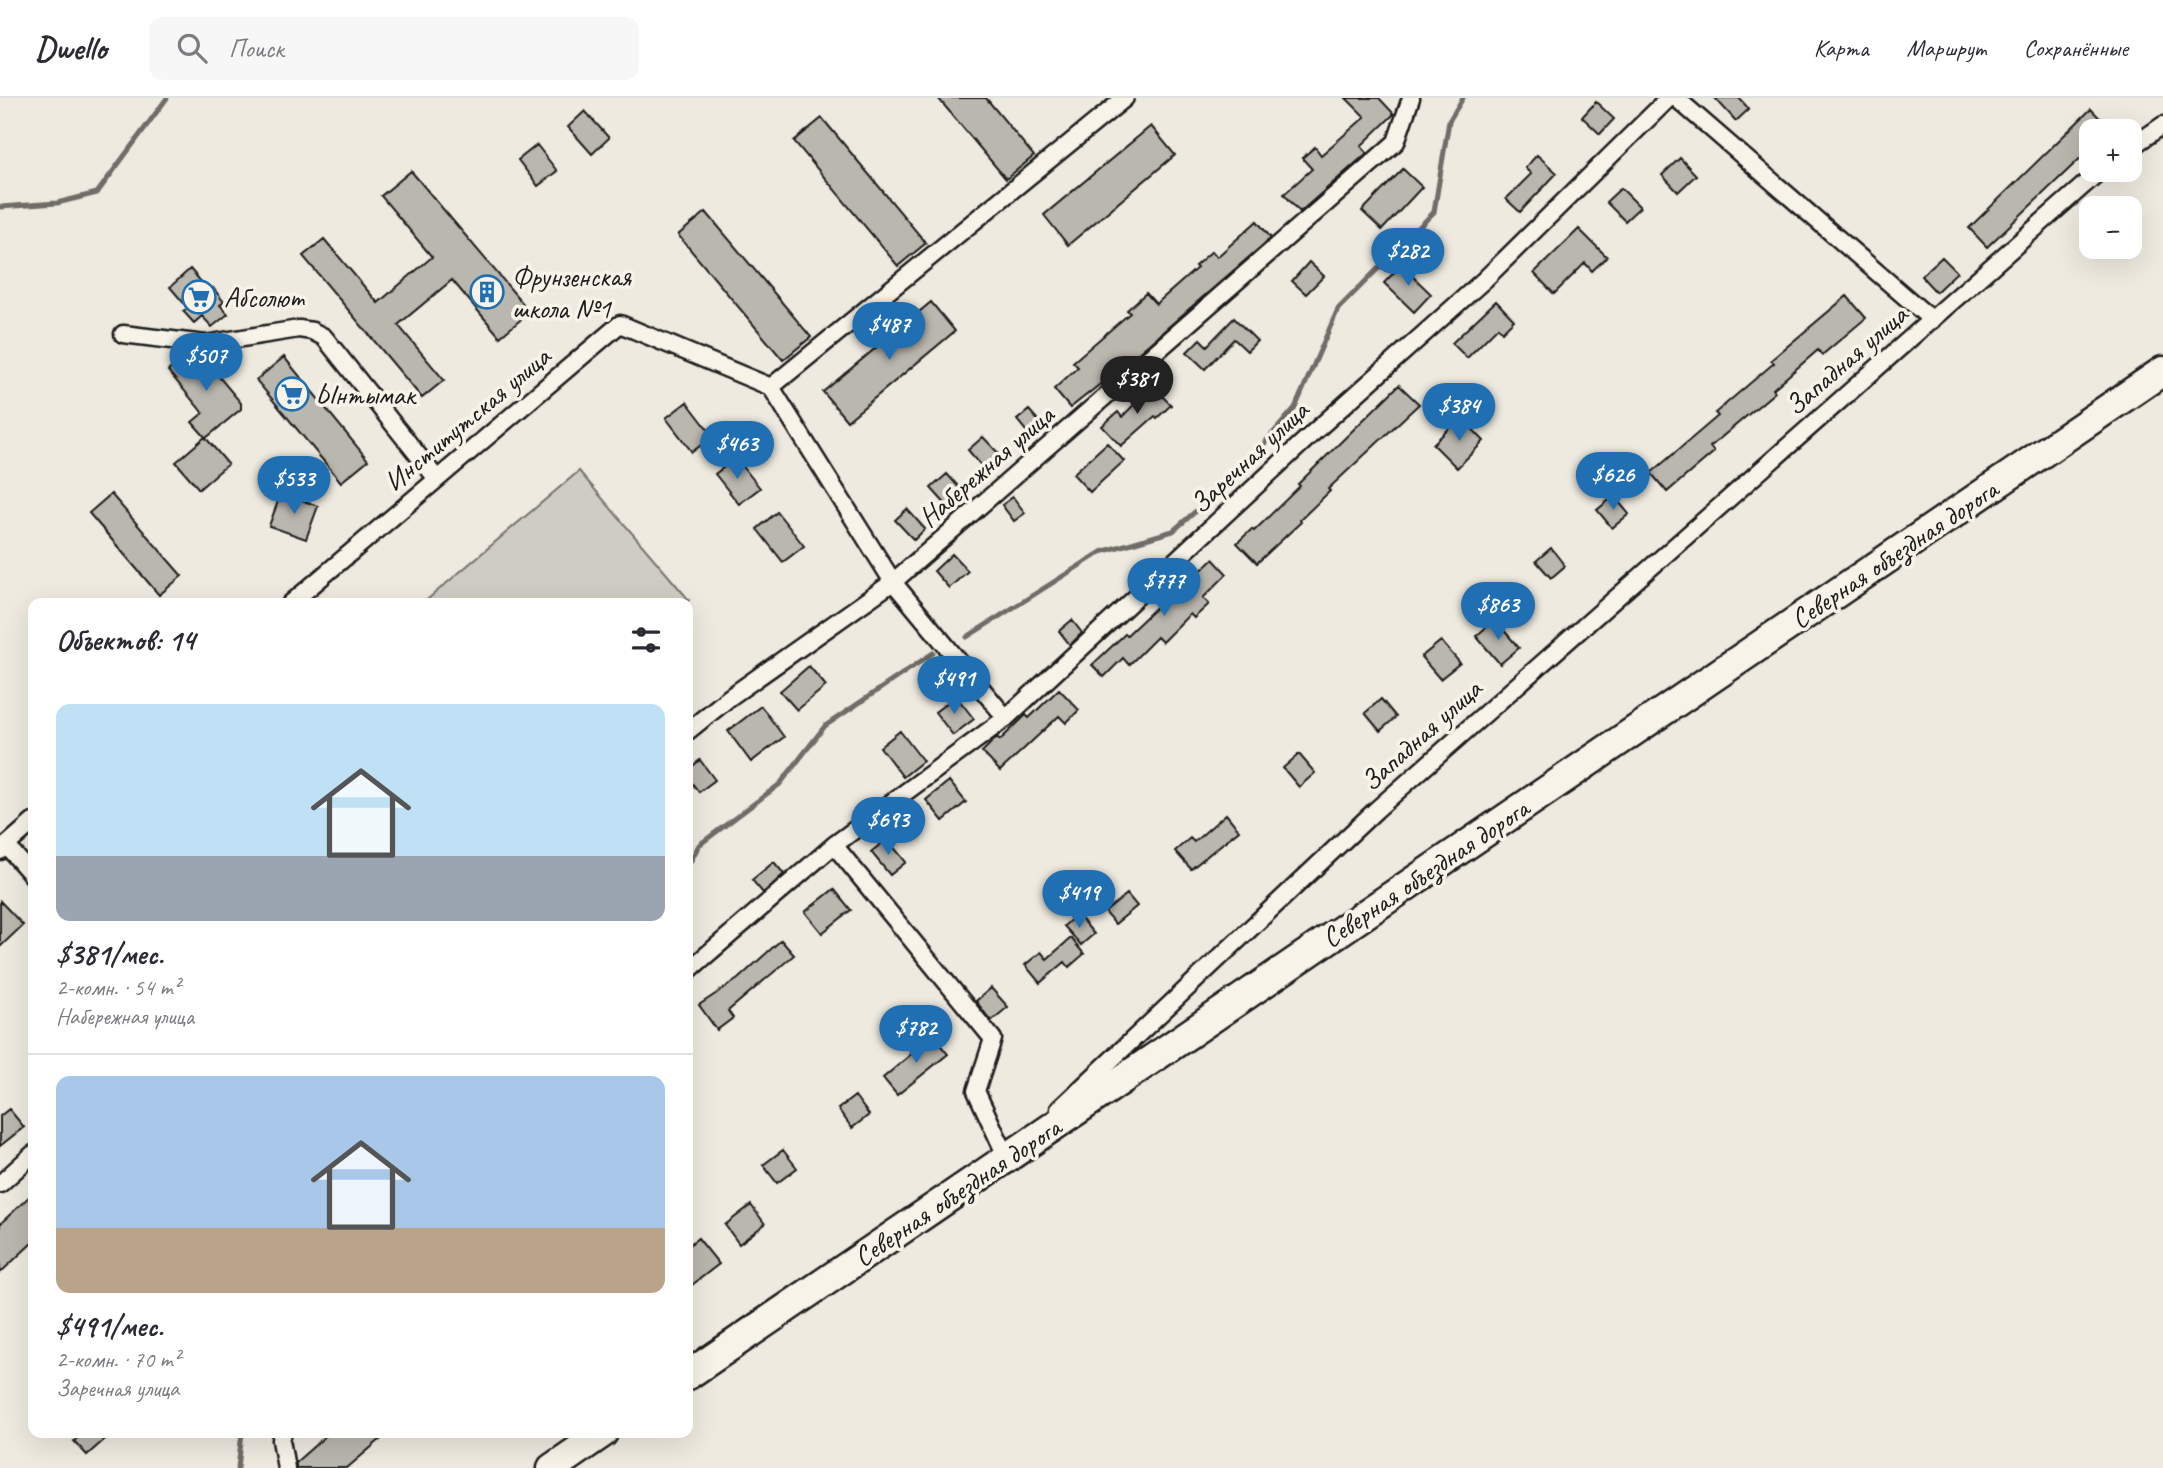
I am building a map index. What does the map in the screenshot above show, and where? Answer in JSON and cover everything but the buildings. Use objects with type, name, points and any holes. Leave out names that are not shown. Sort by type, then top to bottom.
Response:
[{"type":"highway","name":"Северная объездная дорога","points":[[693,1373],[2163,371]]},
{"type":"highway","points":[[552,1468],[596,1438]]},
{"type":"street","points":[[1006,718],[893,582],[771,387],[1125,98]]},
{"type":"street","name":"Набережная улица","points":[[693,727],[730,697],[893,582],[1396,142],[1411,98]]},
{"type":"street","points":[[1666,99],[1932,320]]},
{"type":"street","name":"Заречная улица","points":[[693,967],[834,845],[1006,718],[1314,432],[1484,280],[1666,99]]},
{"type":"street","points":[[2142,140],[2163,125]]},
{"type":"street","name":"Западная улица","points":[[1007,1158],[1376,810],[2087,182]]},
{"type":"street","name":"Институтская улица","points":[[297,598],[620,324],[771,387]]},
{"type":"street","points":[[123,334],[205,344],[299,329],[312,331],[324,337],[436,479]]},
{"type":"street","points":[[28,826],[3,848],[28,871]]},
{"type":"street","points":[[834,845],[993,1039],[976,1091],[1007,1158]]},
{"type":"street","points":[[0,1184],[28,1159]]},
{"type":"street","points":[[282,1438],[286,1468]]},
{"type":"shaded area","points":[[579,471],[687,598],[429,598]]},
{"type":"waterway","points":[[0,207],[57,203],[97,193],[167,98]]},
{"type":"waterway","points":[[967,637],[1101,552],[1173,531],[1236,476],[1295,408],[1338,309],[1434,212],[1449,121],[1463,98]]},
{"type":"waterway","points":[[693,856],[699,845],[780,784],[825,726],[933,653]]},
{"type":"waterway","points":[[238,1468],[241,1438]]},
{"type":"place","name":"Фрунзенская школа №1","points":[[487,292]]},
{"type":"place","name":"Абсолют","points":[[199,297]]},
{"type":"place","name":"Ынтымак","points":[[292,394]]}]
